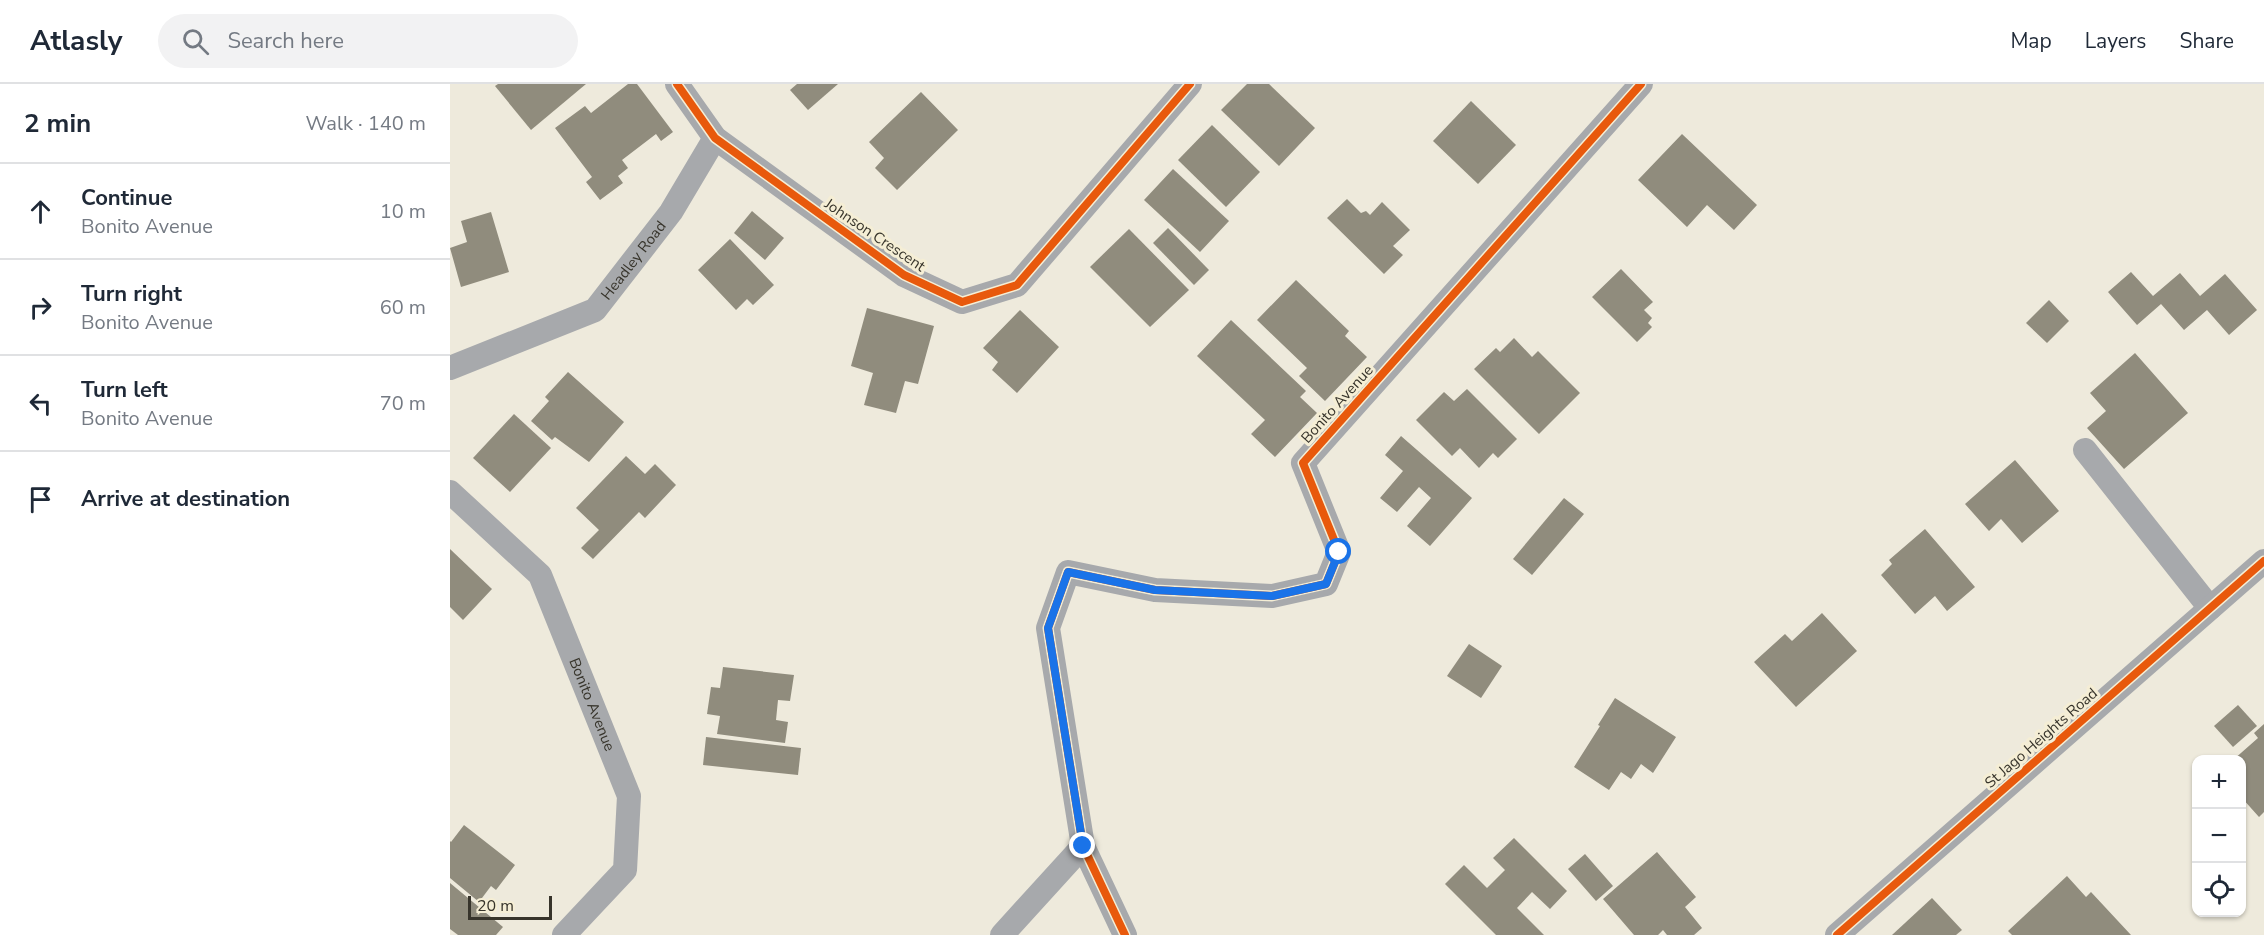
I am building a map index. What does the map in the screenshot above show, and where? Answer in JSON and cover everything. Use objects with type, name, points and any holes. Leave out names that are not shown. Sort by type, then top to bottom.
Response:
[{"type":"street","name":"Johnson Crescent","points":[[677,84],[715,138],[904,275],[962,302],[1017,285],[1190,84]]},
{"type":"street","name":"Bonito Avenue","points":[[1125,935],[1083,846],[1048,628],[1068,572],[1155,590],[1272,596],[1326,584],[1339,552],[1303,463],[1641,84]]},
{"type":"street","name":"Headley Road","points":[[450,368],[596,310],[671,212],[715,138]]},
{"type":"street","points":[[2085,450],[2210,608]]},
{"type":"street","name":"Bonito Avenue","points":[[450,492],[540,575],[629,796],[625,870],[564,935]]},
{"type":"street","name":"St Jago Heights Road","points":[[1837,935],[2264,561]]},
{"type":"street","points":[[1002,935],[1083,846]]},
{"type":"building","points":[[498,84],[586,84],[531,130],[495,86]]},
{"type":"building","points":[[628,84],[637,84],[673,132],[661,141],[656,134],[622,160],[628,168],[618,176],[623,183],[600,200],[586,182],[592,177],[555,128],[585,106],[591,113]]},
{"type":"building","points":[[797,84],[838,84],[808,110],[790,90]]},
{"type":"building","points":[[1247,84],[1269,84],[1315,128],[1279,166],[1221,110]]},
{"type":"building","points":[[921,92],[958,130],[897,190],[875,168],[884,158],[869,142]]},
{"type":"building","points":[[1471,101],[1516,145],[1478,184],[1433,141]]},
{"type":"building","points":[[1212,125],[1260,172],[1226,207],[1178,160]]},
{"type":"building","points":[[1682,134],[1757,205],[1734,230],[1707,205],[1687,227],[1638,180]]},
{"type":"building","points":[[1173,169],[1229,221],[1200,252],[1144,200]]},
{"type":"building","points":[[1347,199],[1361,213],[1366,211],[1370,215],[1382,202],[1410,230],[1393,246],[1403,255],[1384,274],[1327,218]]},
{"type":"building","points":[[752,211],[784,238],[765,260],[734,233]]},
{"type":"building","points":[[491,212],[509,272],[461,287],[450,248],[467,242],[461,221]]},
{"type":"building","points":[[1168,228],[1209,270],[1194,285],[1153,243]]},
{"type":"building","points":[[1129,229],[1189,290],[1150,327],[1090,267]]},
{"type":"building","points":[[730,239],[774,285],[753,305],[747,299],[736,310],[698,270]]},
{"type":"building","points":[[1621,269],[1653,302],[1644,310],[1652,318],[1648,323],[1652,327],[1637,342],[1592,297]]},
{"type":"building","points":[[2131,272],[2153,296],[2180,273],[2200,296],[2225,274],[2257,310],[2229,335],[2207,310],[2184,330],[2161,304],[2137,325],[2108,292]]},
{"type":"building","points":[[1296,280],[1349,331],[1345,336],[1367,357],[1325,401],[1299,376],[1307,368],[1257,320]]},
{"type":"building","points":[[2049,300],[2069,321],[2047,343],[2026,323]]},
{"type":"building","points":[[867,308],[934,326],[918,384],[905,381],[896,413],[864,405],[873,373],[851,366]]},
{"type":"building","points":[[1020,310],[1059,347],[1017,393],[992,370],[998,362],[983,348]]},
{"type":"building","points":[[1231,320],[1306,391],[1300,397],[1317,413],[1275,457],[1251,434],[1265,420],[1197,356]]},
{"type":"building","points":[[1514,338],[1532,357],[1538,351],[1580,393],[1539,434],[1474,369],[1496,348],[1500,352]]},
{"type":"building","points":[[2135,353],[2188,413],[2124,469],[2087,428],[2106,411],[2090,393]]},
{"type":"building","points":[[568,372],[624,422],[589,462],[555,437],[552,440],[531,421],[549,401],[545,397]]},
{"type":"building","points":[[1467,389],[1517,439],[1498,458],[1493,453],[1479,468],[1460,448],[1452,456],[1416,420],[1444,392],[1454,401]]},
{"type":"building","points":[[514,414],[551,448],[510,492],[473,458]]},
{"type":"building","points":[[1401,436],[1472,498],[1430,546],[1407,526],[1431,498],[1419,487],[1397,512],[1380,498],[1403,471],[1385,455]]},
{"type":"building","points":[[626,456],[645,474],[655,464],[676,485],[645,518],[639,512],[593,559],[581,548],[599,530],[576,508]]},
{"type":"building","points":[[2015,460],[2059,511],[2022,543],[2001,519],[1989,531],[1965,504]]},
{"type":"building","points":[[1564,498],[1584,514],[1532,575],[1513,559]]},
{"type":"building","points":[[1925,529],[1975,587],[1947,611],[1935,596],[1915,614],[1881,575],[1892,564],[1889,560]]},
{"type":"building","points":[[450,549],[492,589],[463,620],[450,607]]},
{"type":"building","points":[[1822,613],[1857,651],[1796,707],[1754,662],[1785,634],[1792,641]]},
{"type":"building","points":[[1469,644],[1502,666],[1481,698],[1447,676]]},
{"type":"building","points":[[723,667],[794,675],[790,701],[778,700],[776,720],[788,722],[785,743],[717,734],[720,716],[707,714],[711,687],[720,688]]},
{"type":"building","points":[[1615,698],[1676,737],[1653,773],[1641,764],[1631,779],[1621,772],[1609,790],[1574,767]]},
{"type":"building","points":[[2238,705],[2257,726],[2233,747],[2214,726]]},
{"type":"building","points":[[2264,724],[2264,812],[2259,817],[2246,802],[2246,755],[2239,755],[2258,738],[2254,733]]},
{"type":"building","points":[[706,737],[801,748],[798,775],[703,765]]},
{"type":"building","points":[[464,825],[515,865],[496,890],[491,886],[479,902],[450,878],[450,841]]},
{"type":"building","points":[[1514,838],[1567,891],[1550,909],[1532,892],[1517,908],[1544,935],[1496,935],[1445,884],[1464,865],[1487,888],[1505,870],[1493,858]]},
{"type":"building","points":[[1657,852],[1696,897],[1685,907],[1702,928],[1694,935],[1667,935],[1663,930],[1658,935],[1634,935],[1603,899]]},
{"type":"building","points":[[1585,854],[1613,886],[1596,901],[1568,869]]},
{"type":"building","points":[[2067,876],[2086,897],[2091,892],[2131,935],[2012,935],[2008,931]]},
{"type":"building","points":[[450,883],[503,927],[496,935],[458,935],[450,929]]},
{"type":"building","points":[[1932,898],[1962,930],[1956,935],[1892,935]]},
{"type":"cycle path","points":[[677,84],[715,138],[904,275],[962,302],[1017,285],[1190,84]]},
{"type":"cycle path","points":[[1125,935],[1083,846],[1048,628],[1068,572],[1155,590],[1272,596],[1326,584],[1339,552],[1303,463],[1641,84]]},
{"type":"cycle path","points":[[1837,935],[2264,561]]},
{"type":"route","points":[[1083,846],[1048,628],[1068,572],[1155,590],[1272,596],[1326,584],[1339,552]]}]
